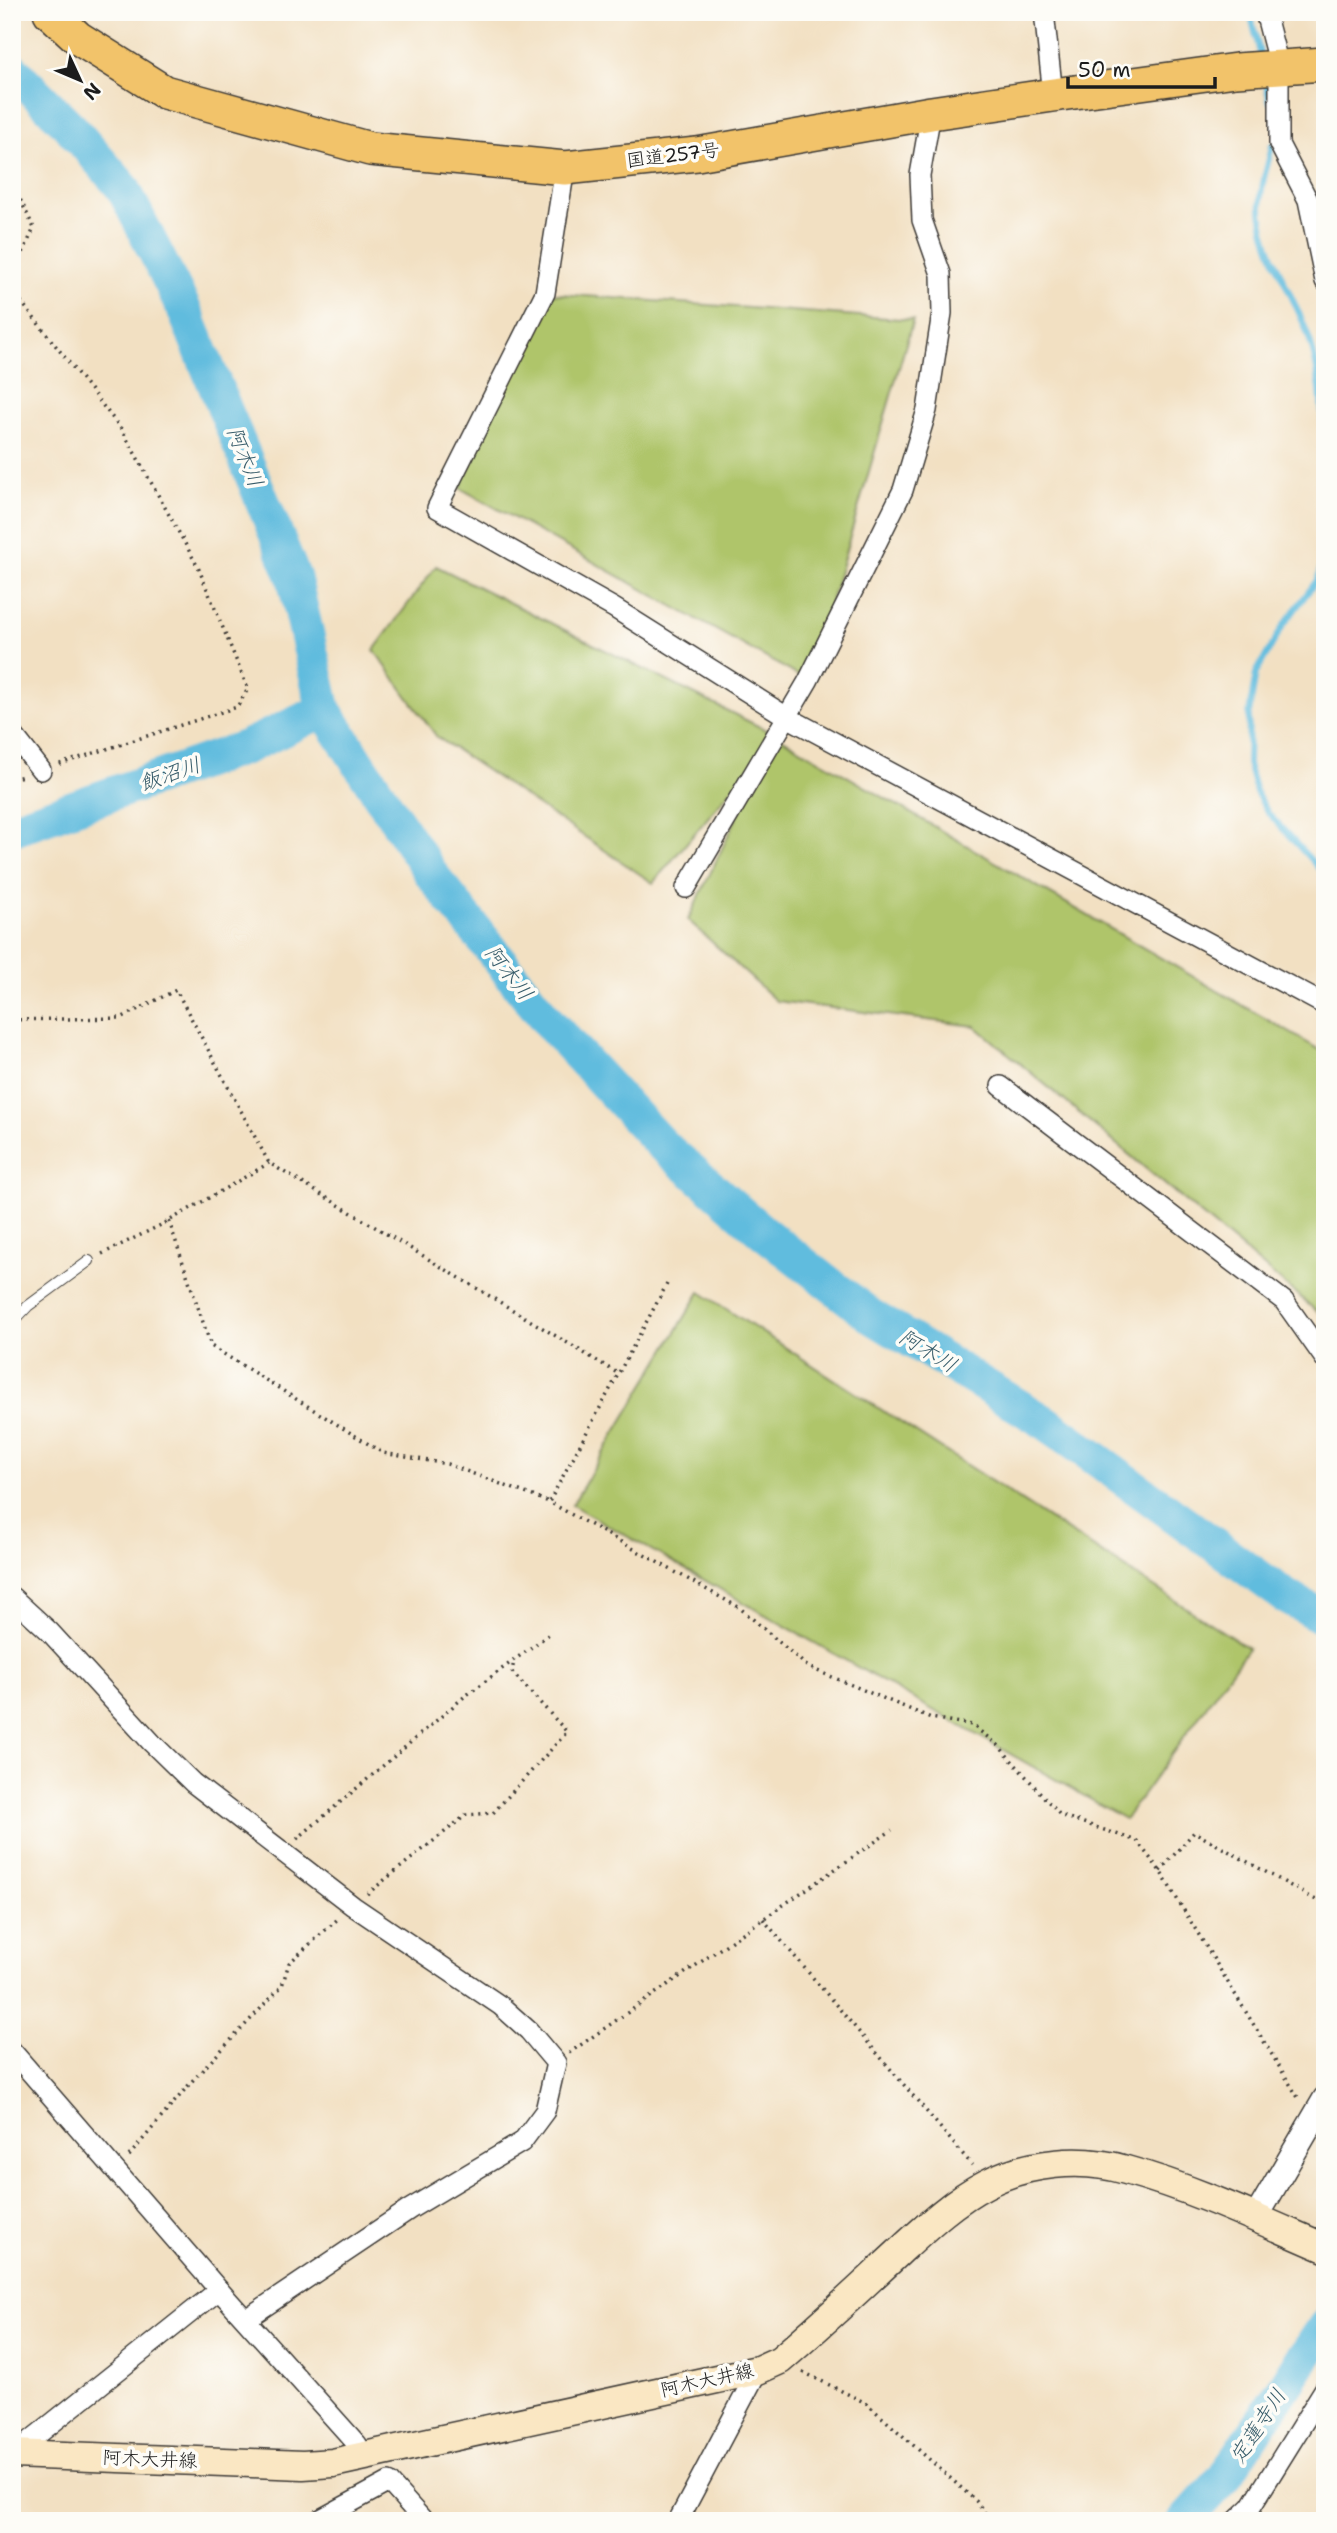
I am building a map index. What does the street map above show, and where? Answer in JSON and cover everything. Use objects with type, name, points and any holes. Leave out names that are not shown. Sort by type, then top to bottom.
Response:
[{"type":"highway","name":"国道257号","points":[[50,12],[78,38],[164,92],[370,149],[565,168],[697,153],[1053,95],[1236,70],[1325,64]]},
{"type":"main road","name":"阿木大井線","points":[[18,2455],[303,2465],[332,2463],[769,2365],[927,2226],[987,2183],[1018,2171],[1056,2163],[1124,2169],[1199,2195],[1325,2248]]},
{"type":"street","points":[[1044,12],[1053,95]]},
{"type":"street","points":[[1265,12],[1279,66],[1279,144],[1308,200],[1325,281]]},
{"type":"street","points":[[686,888],[787,717],[902,491],[927,410],[942,313],[941,274],[922,220],[920,175],[932,113]]},
{"type":"street","points":[[565,168],[545,293],[437,508],[614,608],[787,717],[1325,1004]]},
{"type":"street","points":[[12,733],[41,770]]},
{"type":"street","points":[[1001,1086],[1284,1301],[1325,1359]]},
{"type":"street","points":[[12,1597],[49,1631],[152,1743],[193,1783],[353,1906],[500,2007],[529,2031],[556,2063],[545,2111],[522,2142],[410,2209],[246,2319]]},
{"type":"street","points":[[16,2062],[357,2444],[363,2455]]},
{"type":"street","points":[[1255,2219],[1319,2110]]},
{"type":"street","points":[[18,2455],[32,2440],[219,2290]]},
{"type":"street","points":[[678,2521],[769,2365]]},
{"type":"street","points":[[1236,2521],[1251,2507],[1325,2388]]},
{"type":"street","points":[[317,2521],[389,2482],[424,2521]]},
{"type":"lane","points":[[12,1323],[28,1306],[89,1261]]},
{"type":"path","points":[[12,189],[19,197],[34,228],[23,253],[12,264]]},
{"type":"path","points":[[12,290],[122,429],[198,567],[248,689],[237,707],[12,779]]},
{"type":"path","points":[[12,1020],[121,1018],[176,990],[269,1163],[619,1374]]},
{"type":"path","points":[[89,1261],[169,1221],[269,1163]]},
{"type":"path","points":[[169,1221],[211,1346],[383,1453],[447,1464],[549,1502],[740,1608],[808,1667],[931,1718],[972,1725],[998,1745],[1060,1815],[1137,1841],[1160,1871],[1319,2110]]},
{"type":"path","points":[[549,1502],[667,1284]]},
{"type":"path","points":[[282,1851],[464,1698],[548,1635]]},
{"type":"path","points":[[556,2063],[892,1830]]},
{"type":"path","points":[[1160,1871],[1194,1832],[1325,1905]]},
{"type":"path","points":[[763,1919],[987,2183]]},
{"type":"path","points":[[769,2365],[866,2403],[976,2501],[991,2521]]},
{"type":"green space","points":[[545,293],[913,320],[808,681],[460,488]]},
{"type":"green space","points":[[436,566],[776,735],[1325,1053],[1325,1318],[975,1026],[776,1001],[688,920],[774,739],[653,883],[437,737],[374,650]]},
{"type":"green space","points":[[700,1292],[1248,1648],[1125,1819],[572,1505]]},
{"type":"waterway","points":[[1250,12],[1261,58]]},
{"type":"waterway","name":"阿木川","points":[[12,69],[71,128],[123,188],[183,307],[294,578],[324,710],[432,875],[550,1024],[661,1144],[764,1233],[871,1316],[1048,1424],[1288,1598],[1325,1618]]},
{"type":"waterway","points":[[1265,79],[1270,102]]},
{"type":"waterway","points":[[1272,145],[1261,197],[1261,215],[1278,269],[1303,321],[1314,354],[1321,401],[1325,466]]},
{"type":"waterway","points":[[1325,554],[1317,580],[1283,626],[1256,673],[1249,714],[1248,764],[1256,792],[1268,813],[1325,875]]},
{"type":"waterway","name":"飯沼川","points":[[12,829],[246,747],[324,710]]},
{"type":"waterway","name":"定蓮寺川","points":[[1185,2521],[1224,2478],[1325,2326]]}]
